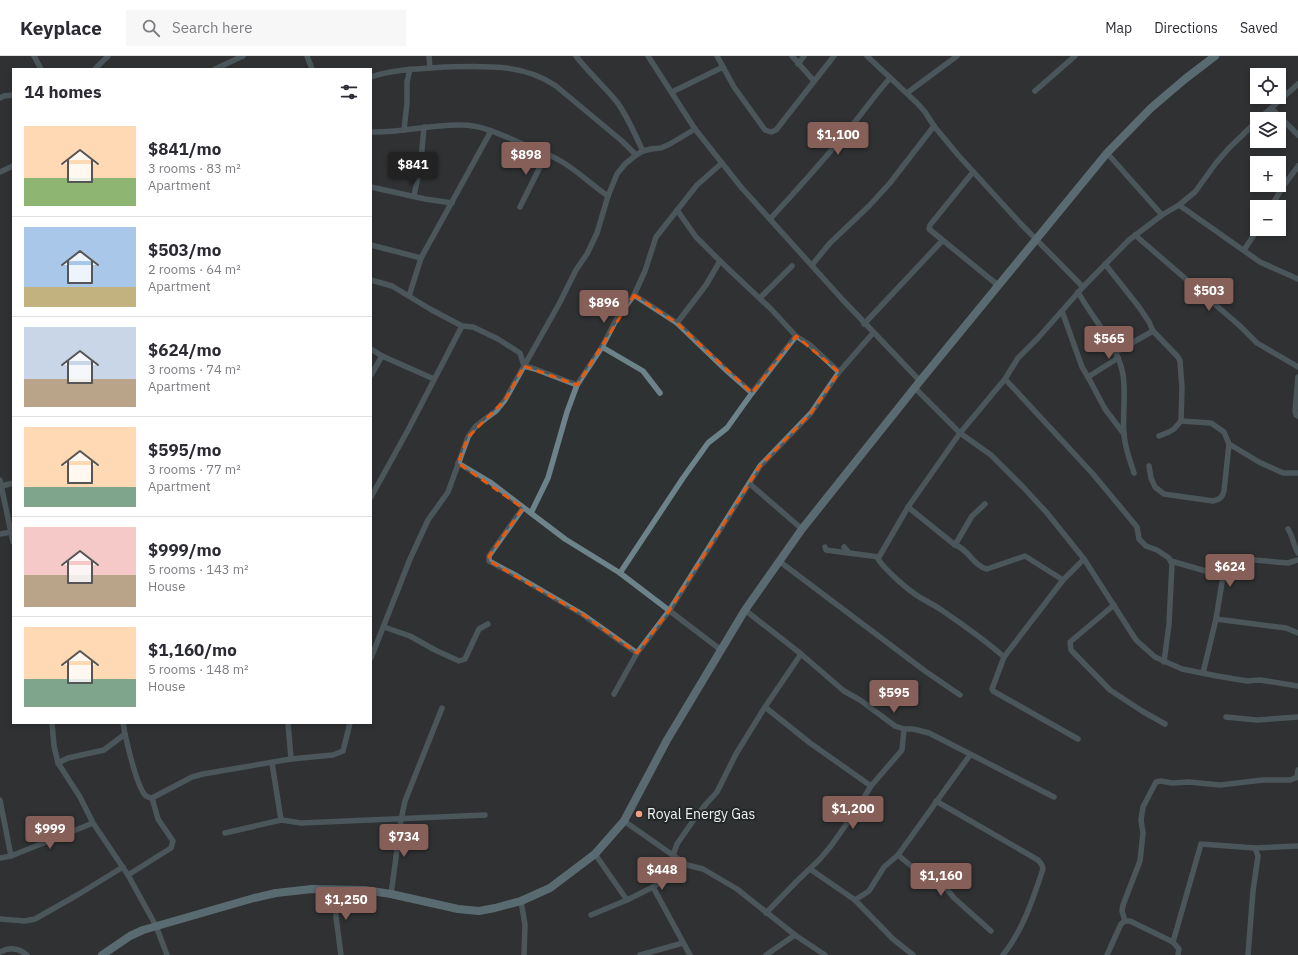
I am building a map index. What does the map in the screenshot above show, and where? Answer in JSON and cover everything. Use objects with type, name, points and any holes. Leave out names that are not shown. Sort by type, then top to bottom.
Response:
[{"type":"main road","points":[[102,955],[130,936],[142,930],[248,899],[276,893],[335,889],[365,890],[391,894],[452,908],[479,911],[521,901],[550,888],[595,854],[624,821],[667,740],[745,610],[802,529],[917,384],[1107,153],[1151,108],[1211,57]]},
{"type":"street","points":[[34,56],[40,68]]},
{"type":"street","points":[[96,68],[108,56]]},
{"type":"street","points":[[216,68],[242,56]]},
{"type":"street","points":[[308,56],[312,68]]},
{"type":"street","points":[[429,56],[430,68]]},
{"type":"street","points":[[576,56],[585,68],[598,80],[617,102],[631,125],[643,151]]},
{"type":"street","points":[[648,56],[695,129],[741,187],[873,333],[960,433],[991,456],[1047,513],[1084,559],[1136,640],[1155,657],[1182,669],[1247,681],[1260,680],[1298,686]]},
{"type":"street","points":[[717,56],[734,87],[765,130],[771,132],[776,130],[834,56]]},
{"type":"street","points":[[792,56],[814,81]]},
{"type":"street","points":[[798,64],[804,56]]},
{"type":"street","points":[[867,56],[925,112],[934,126],[973,172],[1020,223],[1083,286]]},
{"type":"street","points":[[906,93],[957,56]]},
{"type":"street","points":[[1034,91],[1076,56]]},
{"type":"street","points":[[372,77],[396,70],[430,68],[486,66],[522,70],[546,79],[597,119],[636,155]]},
{"type":"street","points":[[672,92],[723,67]]},
{"type":"street","points":[[404,130],[407,103],[407,82],[410,70]]},
{"type":"street","points":[[770,219],[847,132],[890,78]]},
{"type":"street","points":[[1267,112],[1298,84]]},
{"type":"street","points":[[0,98],[12,95]]},
{"type":"street","points":[[1271,108],[1298,135]]},
{"type":"street","points":[[372,132],[385,133],[464,125],[479,127],[547,153],[565,163],[608,196]]},
{"type":"street","points":[[812,265],[830,243],[869,206],[890,183],[934,126]]},
{"type":"street","points":[[414,196],[421,161],[424,128]]},
{"type":"street","points":[[1004,657],[987,641],[940,609],[920,598],[880,562],[879,557],[908,507],[960,433],[1004,379],[1018,358],[1083,286],[1135,235],[1162,215],[1179,206],[1195,192],[1229,148],[1250,128]]},
{"type":"street","points":[[372,656],[410,559],[428,520],[448,492],[468,437],[475,427],[496,411],[505,400],[559,304],[576,270],[587,254],[597,233],[608,196],[617,174],[625,164],[636,155],[643,151],[661,148],[695,129]]},
{"type":"street","points":[[409,296],[421,258],[491,131]]},
{"type":"street","points":[[520,207],[547,153]]},
{"type":"street","points":[[1107,153],[1162,215]]},
{"type":"street","points":[[531,513],[548,478],[567,412],[577,385],[602,347],[616,320],[634,295],[646,271],[656,237],[697,186],[722,163]]},
{"type":"street","points":[[0,172],[12,166]]},
{"type":"street","points":[[1275,200],[1298,166]]},
{"type":"street","points":[[973,172],[930,225],[929,229],[999,286]]},
{"type":"street","points":[[372,187],[425,199],[452,203]]},
{"type":"street","points":[[1179,206],[1260,262],[1298,279]]},
{"type":"street","points":[[677,210],[696,237],[760,298],[796,336],[810,345],[839,372]]},
{"type":"street","points":[[1135,235],[1240,326],[1257,343],[1298,368]]},
{"type":"street","points":[[1244,250],[1253,236]]},
{"type":"street","points":[[864,324],[942,241]]},
{"type":"street","points":[[372,245],[421,258]]},
{"type":"street","points":[[677,323],[706,284],[720,261]]},
{"type":"street","points":[[1105,264],[1139,307],[1149,322],[1152,331],[1178,357],[1180,361],[1182,388],[1180,421],[1174,429],[1158,436]]},
{"type":"street","points":[[760,298],[792,266]]},
{"type":"street","points":[[372,280],[392,286],[462,326],[473,328],[498,339],[520,353],[524,366]]},
{"type":"street","points":[[1078,292],[1117,355],[1122,370],[1124,434],[1126,451],[1134,473]]},
{"type":"street","points":[[634,295],[677,323],[727,371],[752,392]]},
{"type":"street","points":[[1062,311],[1082,368],[1105,409],[1124,434]]},
{"type":"street","points":[[372,495],[462,326]]},
{"type":"street","points":[[1088,377],[1152,331]]},
{"type":"street","points":[[614,694],[637,653],[669,611],[760,466],[811,413],[839,372],[873,333]]},
{"type":"street","points":[[620,573],[682,478],[708,443],[727,428],[752,392],[796,336]]},
{"type":"street","points":[[602,347],[643,371],[660,393]]},
{"type":"street","points":[[372,350],[382,356],[434,379]]},
{"type":"street","points":[[372,373],[382,356]]},
{"type":"street","points":[[524,366],[577,385]]},
{"type":"street","points":[[1298,377],[1295,411],[1296,415],[1298,416]]},
{"type":"street","points":[[1004,379],[1098,480],[1137,527],[1139,539],[1146,546],[1157,550],[1171,561],[1223,576]]},
{"type":"street","points":[[1149,466],[1151,478],[1155,487],[1164,494],[1213,501],[1220,500],[1224,491],[1229,444],[1224,432],[1211,423],[1180,421]]},
{"type":"street","points":[[1229,444],[1283,474],[1298,473]]},
{"type":"street","points":[[458,463],[490,482],[565,540],[620,573],[721,650]]},
{"type":"street","points":[[0,480],[12,537]]},
{"type":"street","points":[[2,486],[12,483]]},
{"type":"street","points":[[750,484],[802,529]]},
{"type":"street","points":[[955,545],[972,516],[985,504]]},
{"type":"street","points":[[908,507],[955,545],[960,546],[981,568],[987,569],[1025,556],[1063,580]]},
{"type":"street","points":[[523,508],[489,556],[489,561],[582,614],[637,653]]},
{"type":"street","points":[[1288,529],[1291,533],[1298,553]]},
{"type":"street","points":[[0,534],[11,532]]},
{"type":"street","points":[[825,547],[826,550],[879,557]]},
{"type":"street","points":[[844,547],[848,553]]},
{"type":"street","points":[[1203,673],[1216,620],[1227,561],[1232,558],[1288,563],[1298,560]]},
{"type":"street","points":[[1078,739],[993,691],[993,685],[1004,657],[1063,580],[1084,559]]},
{"type":"street","points":[[779,561],[925,671],[960,695]]},
{"type":"street","points":[[1164,662],[1169,624],[1171,561]]},
{"type":"street","points":[[1114,605],[1070,642],[1071,650],[1110,690],[1142,712],[1165,724]]},
{"type":"street","points":[[745,610],[801,654],[844,691],[860,700],[895,726],[929,733],[1054,797]]},
{"type":"street","points":[[1216,620],[1286,628],[1298,633]]},
{"type":"street","points":[[384,627],[410,636],[459,661],[465,659],[479,629],[488,624]]},
{"type":"street","points":[[672,855],[677,844],[695,818],[717,792],[736,754],[765,707],[801,654]]},
{"type":"street","points":[[765,707],[810,743],[871,786]]},
{"type":"street","points":[[391,894],[401,820],[410,787],[442,708]]},
{"type":"street","points":[[1226,717],[1257,720],[1298,718]]},
{"type":"street","points":[[52,724],[54,746],[58,764],[80,797],[93,823],[128,875],[156,926],[167,955]]},
{"type":"street","points":[[123,724],[133,767],[145,795],[152,798]]},
{"type":"street","points":[[288,724],[292,759]]},
{"type":"street","points":[[152,798],[192,777],[202,774],[292,759],[333,755],[343,751],[350,724]]},
{"type":"street","points":[[766,912],[831,846],[871,786],[902,750],[904,729]]},
{"type":"street","points":[[58,764],[68,758],[104,750],[126,734]]},
{"type":"street","points":[[855,900],[869,891],[884,867],[898,855],[970,755]]},
{"type":"street","points":[[272,763],[281,820]]},
{"type":"street","points":[[1125,921],[1122,911],[1123,905],[1140,861],[1142,850],[1143,833],[1141,820],[1143,807],[1156,782],[1161,781],[1172,784],[1189,782],[1220,785],[1263,780],[1290,780],[1298,777],[1298,770]]},
{"type":"street","points":[[128,875],[171,848],[173,842],[158,819],[152,798]]},
{"type":"street","points":[[0,800],[11,856]]},
{"type":"street","points":[[936,801],[1038,860],[1042,864],[1043,869],[1030,908],[1003,955]]},
{"type":"street","points":[[225,833],[281,820],[301,823],[401,820],[485,815]]},
{"type":"street","points":[[624,821],[687,865],[711,873],[737,890],[795,935],[825,955]]},
{"type":"street","points":[[0,858],[11,856],[93,823]]},
{"type":"street","points":[[1173,942],[1201,844],[1255,848],[1298,846]]},
{"type":"street","points":[[1248,955],[1253,890],[1258,856],[1255,848]]},
{"type":"street","points":[[595,854],[627,900]]},
{"type":"street","points":[[898,855],[916,870],[946,888],[954,898],[990,931]]},
{"type":"street","points":[[591,915],[653,887],[687,865]]},
{"type":"street","points":[[0,919],[24,921],[35,919],[80,894],[123,867]]},
{"type":"street","points":[[810,869],[855,900],[893,939],[913,955]]},
{"type":"street","points":[[653,887],[690,955]]},
{"type":"street","points":[[335,889],[336,917],[341,955]]},
{"type":"street","points":[[521,901],[525,925],[524,955]]},
{"type":"street","points":[[1107,955],[1115,940],[1118,928],[1125,921],[1130,921],[1137,924],[1173,942],[1179,949],[1178,955]]},
{"type":"street","points":[[766,955],[795,935]]},
{"type":"street","points":[[640,955],[683,943]]},
{"type":"street","points":[[0,952],[14,949],[20,950],[28,955]]},
{"type":"highlighted area","points":[[634,295],[677,323],[752,393],[796,336],[839,372],[811,413],[760,466],[669,611],[637,653],[582,614],[489,561],[489,556],[523,508],[458,463],[468,437],[505,400],[524,366],[577,385]]},
{"type":"place","name":"Royal Energy Gas","points":[[639,814]]}]
